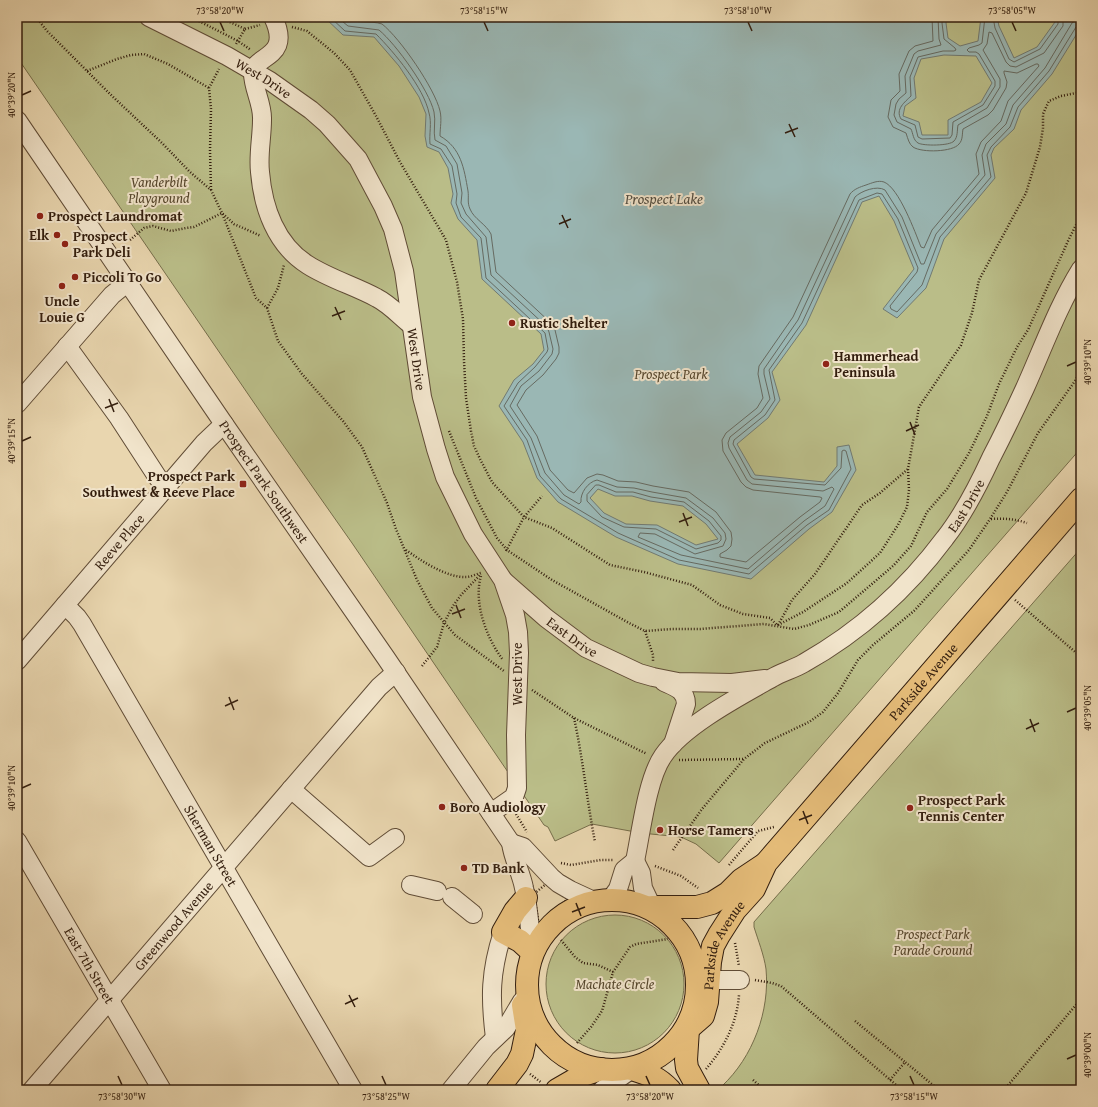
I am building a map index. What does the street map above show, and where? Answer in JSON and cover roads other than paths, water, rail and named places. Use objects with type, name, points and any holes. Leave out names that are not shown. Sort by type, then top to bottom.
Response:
[{"type":"main road","name":"Parkside Avenue","points":[[632,1069],[647,1064],[660,1056],[703,1016],[707,1002],[708,980],[713,946],[735,910],[754,889],[766,864],[1081,499]]},
{"type":"main road","name":"Parkside Avenue","points":[[603,901],[624,901],[652,907],[697,907],[712,903],[728,893],[741,880],[766,864]]},
{"type":"main road","points":[[530,896],[515,911],[502,932],[520,941],[532,952]]},
{"type":"main road","points":[[497,1090],[517,1064],[522,1054],[527,1030],[524,991],[532,952],[546,933],[561,918],[583,906],[603,901]]},
{"type":"main road","points":[[652,907],[679,933],[692,961],[695,977],[694,1014],[688,1029],[686,1060],[687,1068],[699,1090]]},
{"type":"main road","points":[[524,991],[539,1028],[548,1040],[559,1051],[579,1062],[602,1079]]},
{"type":"main road","points":[[557,1090],[582,1076],[602,1079],[632,1069],[655,1077],[663,1082],[670,1090]]},
{"type":"street","name":"West Drive","points":[[149,17],[227,56],[292,96],[311,110],[327,124],[358,159],[371,181],[393,229],[404,271],[410,324],[422,397],[436,449],[445,477],[474,534],[503,580],[518,632],[519,681],[516,735],[517,788],[514,797],[491,813]]},
{"type":"street","points":[[274,19],[278,36],[276,48],[269,56],[256,65],[253,71],[262,118],[260,171],[263,195],[269,214],[281,241],[288,250],[308,265],[378,299],[410,324]]},
{"type":"street","name":"Prospect Park Southwest","points":[[17,120],[224,424],[396,672],[511,843],[512,854],[530,896],[532,952]]},
{"type":"street","name":"East Drive","points":[[635,861],[653,777],[661,759],[672,744],[697,724],[717,711],[773,678],[803,664],[838,642],[885,605],[928,560],[947,537],[975,492],[1025,388],[1058,312],[1081,269]]},
{"type":"street","points":[[17,404],[112,295],[128,282]]},
{"type":"street","points":[[67,346],[119,418],[158,478],[166,487]]},
{"type":"street","name":"Reeve Place","points":[[17,661],[204,443],[224,424]]},
{"type":"street","name":"East Drive","points":[[503,580],[546,618],[586,648],[623,666],[653,677],[681,690],[686,698],[686,704],[672,744]]},
{"type":"street","name":"Sherman Street","points":[[66,605],[78,617],[353,1090]]},
{"type":"street","name":"Greenwood Avenue","points":[[32,1090],[379,687],[396,672]]},
{"type":"street","name":"East Drive","points":[[653,677],[678,682],[732,683],[773,678]]},
{"type":"street","points":[[291,789],[369,857],[395,838]]},
{"type":"street","name":"East 7th Street","points":[[17,842],[162,1090]]},
{"type":"street","name":"Prospect Park Southwest","points":[[511,843],[523,847],[558,883],[570,890],[603,901]]},
{"type":"street","points":[[603,901],[618,889],[624,870],[635,861],[642,873],[643,888],[652,907]]},
{"type":"street","points":[[411,885],[444,894],[474,914]]},
{"type":"street","points":[[495,1038],[492,1006],[492,974],[502,932]]},
{"type":"street","points":[[708,980],[740,980]]},
{"type":"street","points":[[451,1090],[495,1038],[506,1028],[524,991]]},
{"type":"water","name":"Prospect Lake","points":[[324,17],[947,17],[946,23],[948,38],[960,46],[978,41],[981,17],[997,17],[999,26],[1014,58],[1037,47],[1055,22],[1054,17],[1081,17],[1081,27],[1052,74],[1021,110],[1014,129],[994,148],[991,155],[995,178],[944,239],[926,288],[897,318],[883,309],[914,269],[894,221],[879,196],[862,202],[806,325],[772,372],[780,400],[768,418],[737,444],[755,475],[824,482],[837,466],[837,447],[849,445],[856,470],[832,512],[809,529],[751,579],[678,564],[616,537],[558,502],[537,478],[523,442],[499,406],[514,380],[533,364],[544,350],[541,334],[482,279],[477,240],[458,219],[451,203],[453,194],[448,168],[439,152],[427,147],[425,136],[426,114],[419,97],[399,66],[374,37],[343,35]],"holes":[[[944,55],[976,56],[992,83],[981,102],[948,120],[948,135],[922,135],[919,122],[903,116],[905,106],[916,98],[914,78],[921,59]],[[598,489],[615,496],[632,496],[650,501],[683,506],[706,524],[718,539],[696,545],[657,525],[626,524],[604,513],[590,498]]]},
{"type":"place","name":"Prospect Laundromat","points":[[40,216]]},
{"type":"place","name":"Elk","points":[[57,235]]},
{"type":"place","name":"Prospect Park Deli","points":[[65,244]]},
{"type":"place","name":"Piccoli To Go","points":[[75,277]]},
{"type":"place","name":"Uncle Louie G","points":[[62,286]]},
{"type":"place","name":"Rustic Shelter","points":[[512,323]]},
{"type":"place","name":"Hammerhead Peninsula","points":[[826,364]]},
{"type":"place","name":"Prospect Park Southwest & Reeve Place","points":[[243,484]]},
{"type":"place","name":"Boro Audiology","points":[[442,807]]},
{"type":"place","name":"Prospect Park Tennis Center","points":[[910,808]]},
{"type":"place","name":"Horse Tamers","points":[[660,830]]},
{"type":"place","name":"TD Bank","points":[[464,868]]},
{"type":"park label","name":"Vanderbilt Playground","points":[[159,190]]},
{"type":"park label","name":"Prospect Park","points":[[671,374]]},
{"type":"park label","name":"Prospect Park Parade Ground","points":[[933,942]]},
{"type":"park label","name":"Machate Circle","points":[[615,984]]}]
